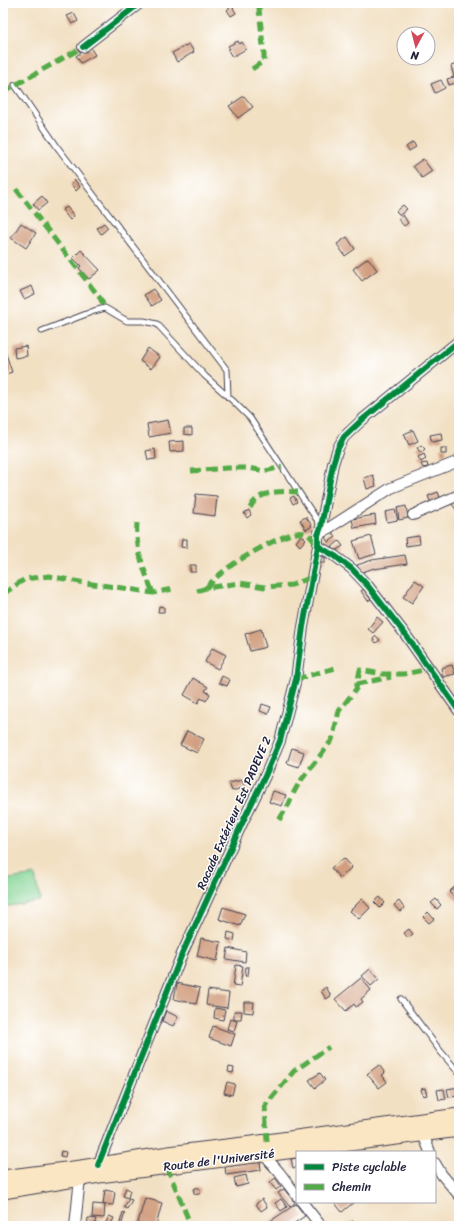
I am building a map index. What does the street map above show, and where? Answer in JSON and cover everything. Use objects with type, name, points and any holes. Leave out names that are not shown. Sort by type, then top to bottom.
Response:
[{"type":"main road","name":"Route de l'Université","points":[[3,1178],[169,1154],[459,1116]]},
{"type":"main road","name":"Route de l'Université","points":[[3,1191],[80,1178],[459,1129]]},
{"type":"street","points":[[83,47],[140,3]]},
{"type":"street","name":"Rocade Extérieur Est PADEVE 2","points":[[98,1165],[182,954],[280,741],[296,679],[303,627],[319,536],[333,464],[338,448],[344,437],[459,341]]},
{"type":"street","points":[[459,461],[391,488],[319,536],[335,556],[352,569],[368,586],[405,634],[459,711]]},
{"type":"street","points":[[413,515],[459,495]]},
{"type":"street","points":[[423,1134],[430,1151]]},
{"type":"street","points":[[263,1154],[296,1195]]},
{"type":"street","points":[[436,1165],[459,1195]]},
{"type":"street","points":[[75,1226],[80,1178]]},
{"type":"street","points":[[303,1203],[321,1226]]},
{"type":"lane","points":[[15,85],[58,148],[227,370],[228,397]]},
{"type":"lane","points":[[42,331],[105,308],[127,321],[144,321],[157,324],[204,376],[250,418],[319,536]]},
{"type":"lane","points":[[401,999],[441,1052],[459,1073]]},
{"type":"green space","points":[[35,875],[40,901],[3,907],[3,880]]},
{"type":"building","points":[[232,6],[236,13],[231,16],[227,10]]},
{"type":"building","points":[[74,13],[78,21],[72,24],[67,16]]},
{"type":"building","points":[[238,41],[239,44],[242,42],[246,49],[232,57],[228,50],[230,49],[228,46]]},
{"type":"building","points":[[189,44],[194,52],[177,62],[172,53]]},
{"type":"building","points":[[90,47],[95,55],[81,63],[76,56]]},
{"type":"building","points":[[457,64],[459,70],[459,82],[449,85],[447,79],[454,77],[451,66]]},
{"type":"building","points":[[441,80],[445,88],[435,93],[431,84]]},
{"type":"building","points":[[244,96],[253,107],[238,118],[229,106]]},
{"type":"building","points":[[413,142],[416,147],[409,151],[406,147]]},
{"type":"building","points":[[423,159],[432,171],[422,178],[413,166]]},
{"type":"building","points":[[75,180],[80,187],[76,191],[71,184]]},
{"type":"building","points":[[42,196],[47,203],[38,210],[33,204]]},
{"type":"building","points":[[403,205],[407,209],[400,215],[396,211]]},
{"type":"building","points":[[67,207],[74,216],[70,220],[62,210]]},
{"type":"building","points":[[403,215],[408,223],[404,226],[398,219]]},
{"type":"building","points":[[21,223],[36,233],[26,248],[11,238]]},
{"type":"building","points":[[104,223],[108,228],[101,234],[97,228]]},
{"type":"building","points":[[347,237],[355,249],[345,256],[337,244]]},
{"type":"building","points":[[81,250],[100,270],[89,279],[79,268],[81,266],[73,258]]},
{"type":"building","points":[[368,258],[377,270],[362,281],[353,269]]},
{"type":"building","points":[[32,286],[35,294],[24,299],[20,291]]},
{"type":"building","points":[[153,289],[161,300],[152,306],[144,295]]},
{"type":"building","points":[[26,346],[27,356],[15,358],[14,348]]},
{"type":"building","points":[[148,348],[160,357],[151,369],[140,361]]},
{"type":"building","points":[[5,351],[12,372],[3,375],[3,352]]},
{"type":"building","points":[[168,420],[171,433],[149,437],[147,424]]},
{"type":"building","points":[[184,428],[192,428],[192,435],[184,434]]},
{"type":"building","points":[[413,430],[418,441],[409,445],[404,434]]},
{"type":"building","points":[[441,433],[442,440],[432,442],[430,435]]},
{"type":"building","points":[[184,441],[184,451],[170,452],[169,442]]},
{"type":"building","points":[[421,445],[425,449],[421,453],[417,448]]},
{"type":"building","points":[[441,448],[446,448],[446,454],[441,454]]},
{"type":"building","points":[[155,449],[156,459],[148,460],[146,451]]},
{"type":"building","points":[[424,454],[426,459],[421,462],[418,457]]},
{"type":"building","points":[[427,463],[428,467],[423,468],[421,464]]},
{"type":"building","points":[[373,475],[376,486],[367,489],[364,478]]},
{"type":"building","points":[[438,492],[441,500],[431,504],[428,496]]},
{"type":"building","points":[[196,494],[217,496],[215,516],[194,513]]},
{"type":"building","points":[[294,496],[297,502],[293,504],[290,498]]},
{"type":"building","points":[[459,500],[459,510],[457,511],[452,504]]},
{"type":"building","points":[[406,506],[408,518],[399,520],[397,508]]},
{"type":"building","points":[[249,510],[251,515],[247,518],[244,513]]},
{"type":"building","points":[[395,510],[398,520],[387,522],[385,512]]},
{"type":"building","points":[[375,515],[376,524],[354,528],[352,519]]},
{"type":"building","points":[[306,517],[312,526],[306,530],[300,520]]},
{"type":"building","points":[[332,532],[336,537],[328,542],[325,537]]},
{"type":"building","points":[[301,535],[306,539],[300,546],[296,542]]},
{"type":"building","points":[[371,536],[376,554],[359,559],[353,541]]},
{"type":"building","points":[[419,536],[420,544],[406,546],[405,538]]},
{"type":"building","points":[[182,539],[187,539],[187,548],[181,547]]},
{"type":"building","points":[[339,541],[343,546],[335,551],[332,547]]},
{"type":"building","points":[[405,555],[407,564],[374,568],[360,573],[357,565],[372,560]]},
{"type":"building","points":[[320,557],[325,557],[325,563],[319,563]]},
{"type":"building","points":[[190,565],[196,565],[196,572],[190,572]]},
{"type":"building","points":[[415,580],[424,586],[412,603],[403,597]]},
{"type":"building","points":[[365,588],[373,597],[368,601],[361,591]]},
{"type":"building","points":[[159,606],[164,607],[164,612],[158,612]]},
{"type":"building","points":[[377,617],[383,622],[373,633],[368,629]]},
{"type":"building","points":[[261,629],[266,647],[250,651],[245,634]]},
{"type":"building","points":[[376,636],[380,640],[376,643],[373,639]]},
{"type":"building","points":[[212,648],[226,655],[218,669],[205,662]]},
{"type":"building","points":[[452,665],[455,674],[443,677],[441,668]]},
{"type":"building","points":[[222,676],[230,680],[227,686],[219,683]]},
{"type":"building","points":[[193,678],[208,687],[205,691],[210,694],[206,701],[201,698],[198,703],[184,695]]},
{"type":"building","points":[[262,704],[271,707],[268,714],[260,711]]},
{"type":"building","points":[[187,731],[204,739],[197,753],[180,745]]},
{"type":"building","points":[[292,748],[304,752],[299,767],[287,763]]},
{"type":"building","points":[[242,780],[245,787],[232,791],[229,783]]},
{"type":"building","points":[[273,791],[286,795],[282,806],[269,802]]},
{"type":"building","points":[[344,858],[352,867],[340,878],[331,868]]},
{"type":"building","points":[[459,883],[459,903],[449,892]]},
{"type":"building","points":[[380,897],[385,903],[380,908],[374,902]]},
{"type":"building","points":[[362,899],[370,908],[359,919],[350,911]]},
{"type":"building","points":[[436,899],[441,905],[437,909],[431,903]]},
{"type":"building","points":[[399,901],[404,908],[400,912],[394,905]]},
{"type":"building","points":[[223,907],[245,914],[240,926],[219,919]]},
{"type":"building","points":[[428,912],[434,919],[429,923],[423,917]]},
{"type":"building","points":[[409,929],[413,934],[408,938],[404,933]]},
{"type":"building","points":[[228,932],[235,934],[234,941],[227,939]]},
{"type":"building","points":[[201,938],[221,942],[217,961],[197,956]]},
{"type":"building","points":[[228,948],[246,952],[245,962],[226,959]]},
{"type":"building","points":[[236,965],[243,966],[240,987],[233,986]]},
{"type":"building","points":[[246,967],[249,967],[248,976],[245,976]]},
{"type":"building","points":[[370,969],[379,979],[371,986],[362,976]]},
{"type":"building","points":[[361,978],[371,990],[361,999],[363,1002],[356,1007],[354,1004],[346,1011],[335,999]]},
{"type":"building","points":[[177,983],[200,988],[196,1004],[174,999]]},
{"type":"building","points":[[326,987],[331,996],[326,999],[321,991]]},
{"type":"building","points":[[208,990],[229,993],[227,1008],[206,1005]]},
{"type":"building","points":[[244,1002],[254,1002],[253,1013],[244,1012]]},
{"type":"building","points":[[215,1008],[225,1010],[223,1020],[214,1018]]},
{"type":"building","points":[[166,1011],[178,1017],[173,1026],[162,1021]]},
{"type":"building","points":[[234,1011],[242,1011],[241,1019],[234,1019]]},
{"type":"building","points":[[230,1019],[237,1021],[234,1031],[227,1029]]},
{"type":"building","points":[[213,1026],[235,1034],[231,1046],[209,1038]]},
{"type":"building","points":[[379,1065],[385,1073],[382,1075],[387,1082],[379,1088],[367,1074]]},
{"type":"building","points":[[229,1067],[234,1068],[233,1073],[228,1072]]},
{"type":"building","points":[[320,1073],[325,1080],[315,1088],[309,1080]]},
{"type":"building","points":[[227,1082],[235,1084],[232,1095],[224,1093]]},
{"type":"building","points":[[459,1087],[459,1096],[449,1097],[447,1089]]},
{"type":"building","points":[[425,1088],[427,1095],[423,1096],[421,1089]]},
{"type":"building","points":[[444,1089],[446,1099],[439,1100],[437,1090]]},
{"type":"building","points":[[61,1151],[66,1152],[65,1157],[60,1156]]},
{"type":"building","points":[[296,1158],[296,1167],[293,1168],[291,1159]]},
{"type":"building","points":[[260,1162],[261,1170],[226,1175],[225,1167]]},
{"type":"building","points":[[246,1175],[248,1184],[236,1187],[234,1178]]},
{"type":"building","points":[[275,1178],[281,1186],[276,1190],[270,1183]]},
{"type":"building","points":[[126,1188],[130,1190],[128,1198],[123,1196]]},
{"type":"building","points":[[197,1188],[200,1191],[197,1194],[194,1191]]},
{"type":"building","points":[[284,1189],[295,1203],[290,1207],[278,1193]]},
{"type":"building","points":[[105,1190],[115,1192],[113,1205],[103,1204]]},
{"type":"building","points":[[145,1198],[162,1203],[156,1226],[137,1226]]},
{"type":"building","points":[[129,1199],[132,1200],[127,1209],[124,1207]]},
{"type":"building","points":[[262,1199],[267,1207],[261,1211],[256,1204]]},
{"type":"building","points":[[281,1199],[287,1207],[281,1211],[275,1203]]},
{"type":"building","points":[[335,1203],[353,1203],[342,1212]]},
{"type":"building","points":[[93,1204],[105,1205],[104,1218],[92,1217]]},
{"type":"building","points":[[296,1204],[305,1216],[290,1226],[268,1226],[266,1224]]},
{"type":"building","points":[[123,1212],[125,1213],[121,1226],[119,1226]]},
{"type":"building","points":[[109,1216],[114,1218],[110,1226],[105,1224]]},
{"type":"building","points":[[88,1218],[96,1219],[95,1223],[100,1224],[100,1226],[87,1226]]},
{"type":"building","points":[[353,1221],[357,1226],[347,1226]]},
{"type":"marked path","points":[[252,69],[264,61],[259,9],[260,3]]},
{"type":"marked path","points":[[3,92],[83,47]]},
{"type":"marked path","points":[[16,189],[100,298],[105,308]]},
{"type":"marked path","points":[[191,471],[227,468],[248,468],[265,471],[282,467]]},
{"type":"marked path","points":[[250,508],[258,498],[264,495],[277,492],[298,492]]},
{"type":"marked path","points":[[137,523],[137,541],[139,550],[143,567],[153,593]]},
{"type":"marked path","points":[[206,588],[221,573],[238,561],[268,544],[289,535],[305,533],[310,536],[318,546]]},
{"type":"marked path","points":[[3,594],[25,579],[49,576],[153,593],[173,589]]},
{"type":"marked path","points":[[197,591],[206,588],[239,583],[265,587],[292,585],[312,577]]},
{"type":"marked path","points":[[296,679],[339,667]]},
{"type":"marked path","points":[[279,820],[299,783],[332,740],[339,711],[356,689],[360,670],[383,674],[404,674],[429,669]]},
{"type":"marked path","points":[[357,684],[391,677]]},
{"type":"marked path","points":[[267,1142],[265,1106],[294,1071],[329,1047]]},
{"type":"marked path","points":[[167,1167],[191,1226]]},
{"type":"cycle path","points":[[83,47],[140,3]]},
{"type":"cycle path","points":[[98,1165],[182,954],[280,741],[296,679],[303,627],[318,546],[318,535],[321,527],[333,464],[338,448],[344,437],[362,420],[459,341]]},
{"type":"cycle path","points":[[318,546],[335,556],[352,569],[368,586],[405,634],[459,711]]}]
